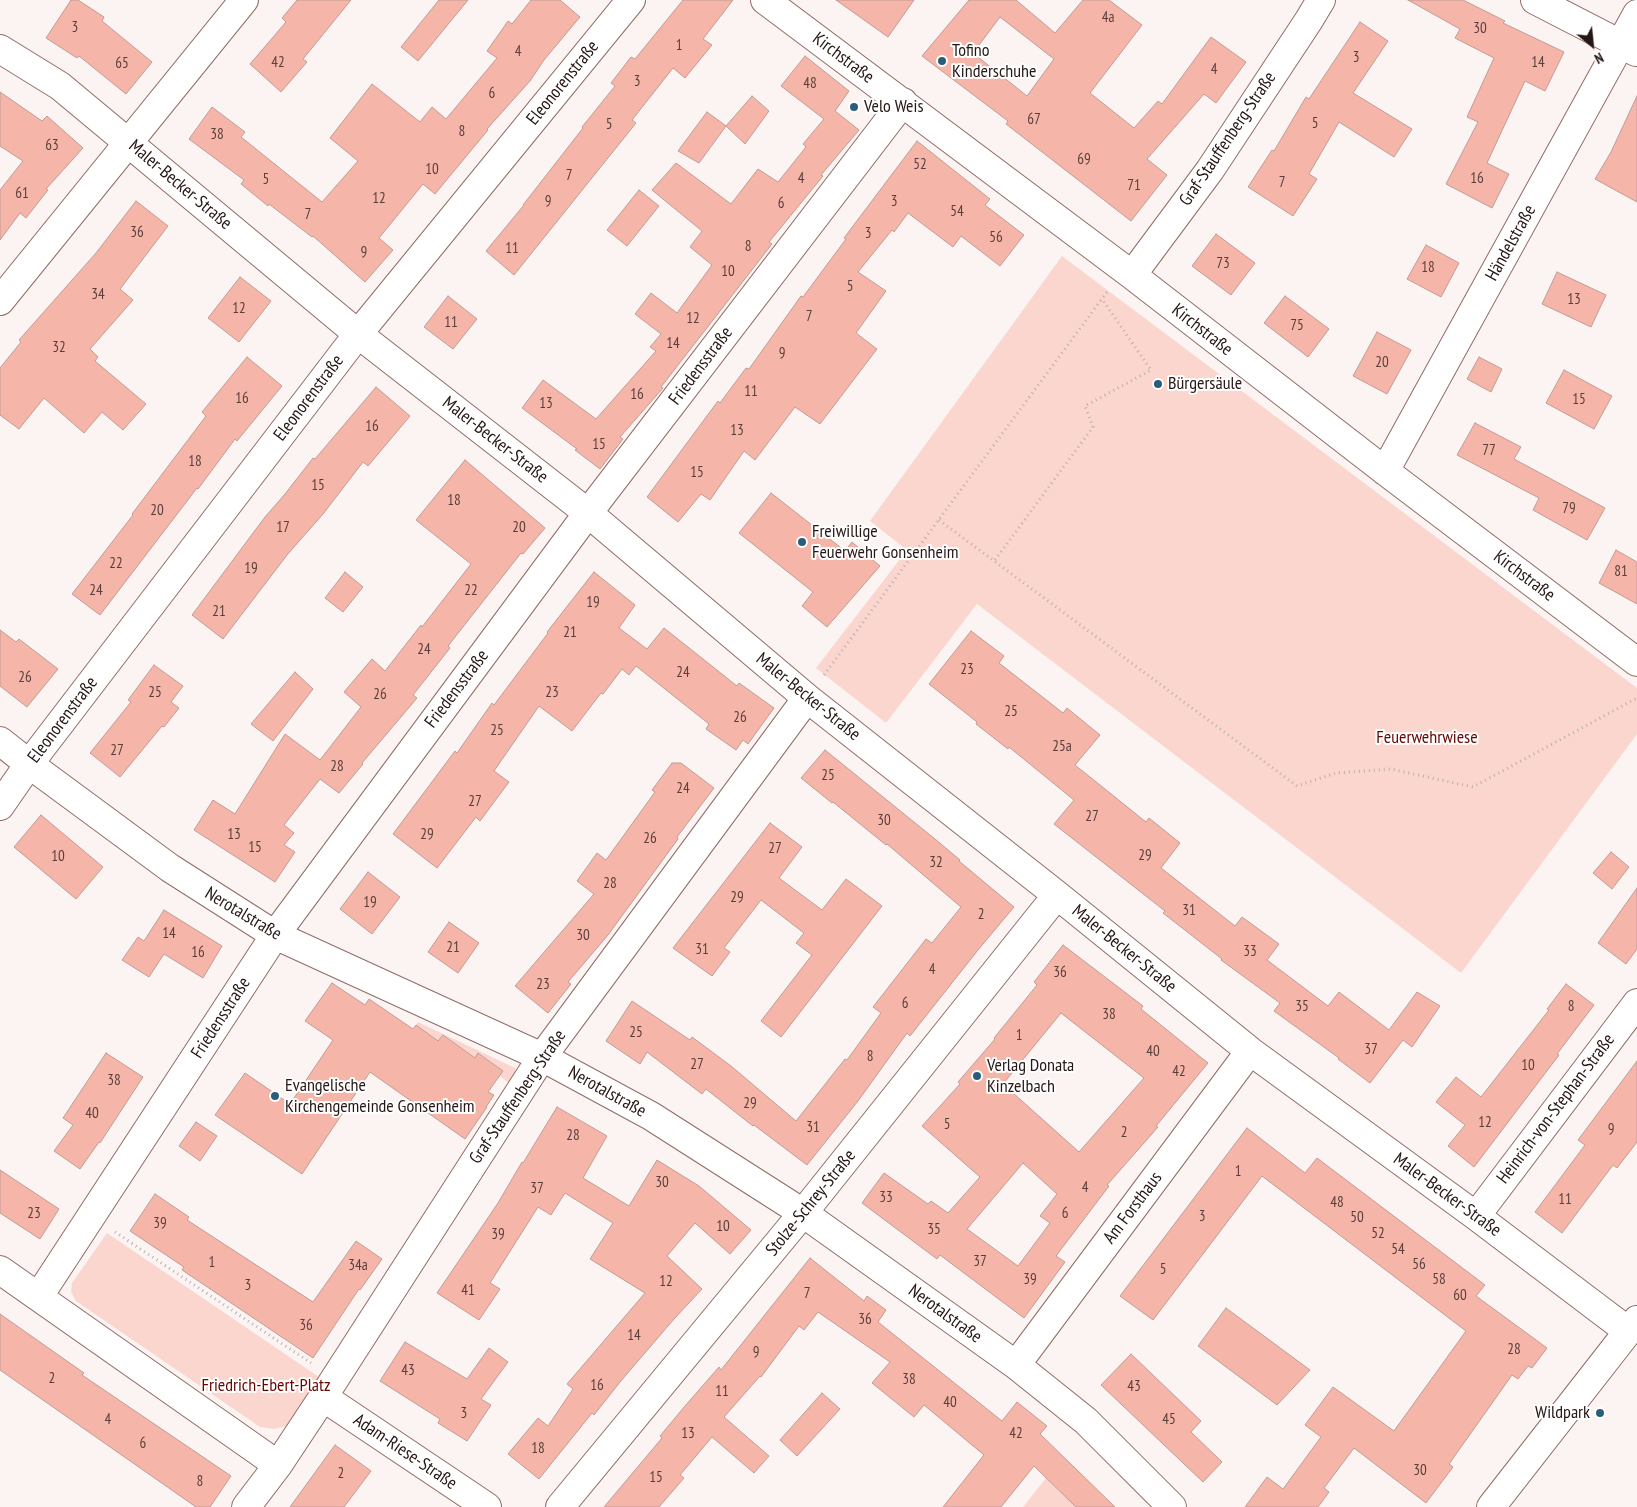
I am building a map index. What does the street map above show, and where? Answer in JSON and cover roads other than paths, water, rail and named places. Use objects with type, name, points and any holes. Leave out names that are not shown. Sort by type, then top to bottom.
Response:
[{"type":"street","points":[[0,300],[244,0]]},
{"type":"street","name":"Eleonorenstraße","points":[[0,806],[29,764],[358,334],[631,0]]},
{"type":"street","name":"Graf-Stauffenberg-Straße","points":[[1132,275],[1210,170],[1321,0]]},
{"type":"street","points":[[1535,0],[1629,49]]},
{"type":"street","name":"Kirchstraße","points":[[776,3],[1637,662]]},
{"type":"street","name":"Händelstraße","points":[[1385,471],[1629,49],[1637,14]]},
{"type":"street","name":"Maler-Becker-Straße","points":[[0,48],[60,86],[358,334],[588,513],[807,698],[1057,895],[1250,1051],[1476,1216],[1632,1325]]},
{"type":"street","name":"Friedensstraße","points":[[39,1296],[275,935],[588,513],[903,102]]},
{"type":"street","name":"Graf-Stauffenberg-Straße","points":[[246,1507],[278,1465],[329,1388],[542,1057],[807,698]]},
{"type":"street","name":"Nerotalstraße","points":[[0,741],[170,868],[275,935],[542,1057],[651,1116],[803,1213],[1016,1365],[1086,1421],[1172,1507]]},
{"type":"street","name":"Stolze-Schrey-Straße","points":[[560,1507],[803,1213],[1057,895]]},
{"type":"street","name":"Heinrich-von-Stephan-Straße","points":[[1476,1216],[1637,1003]]},
{"type":"street","name":"Am Forsthaus","points":[[1016,1365],[1250,1051]]},
{"type":"street","points":[[0,1270],[278,1465]]},
{"type":"street","points":[[1491,1507],[1632,1325]]},
{"type":"street","name":"Adam-Riese-Straße","points":[[329,1388],[487,1507]]},
{"type":"place","name":"Tofino Kinderschuhe","points":[[942,61]]},
{"type":"place","name":"Velo Weis","points":[[854,107]]},
{"type":"place","name":"Bürgersäule","points":[[1158,384]]},
{"type":"place","name":"Freiwillige Feuerwehr Gonsenheim","points":[[802,542]]},
{"type":"place","name":"Verlag Donata Kinzelbach","points":[[977,1076]]},
{"type":"place","name":"Evangelische Kirchengemeinde Gonsenheim","points":[[275,1096]]},
{"type":"place","name":"Wildpark","points":[[1600,1413]]},
{"type":"park label","name":"Feuerwehrwiese","points":[[1427,738]]},
{"type":"park label","name":"Friedrich-Ebert-Platz","points":[[266,1386]]}]
